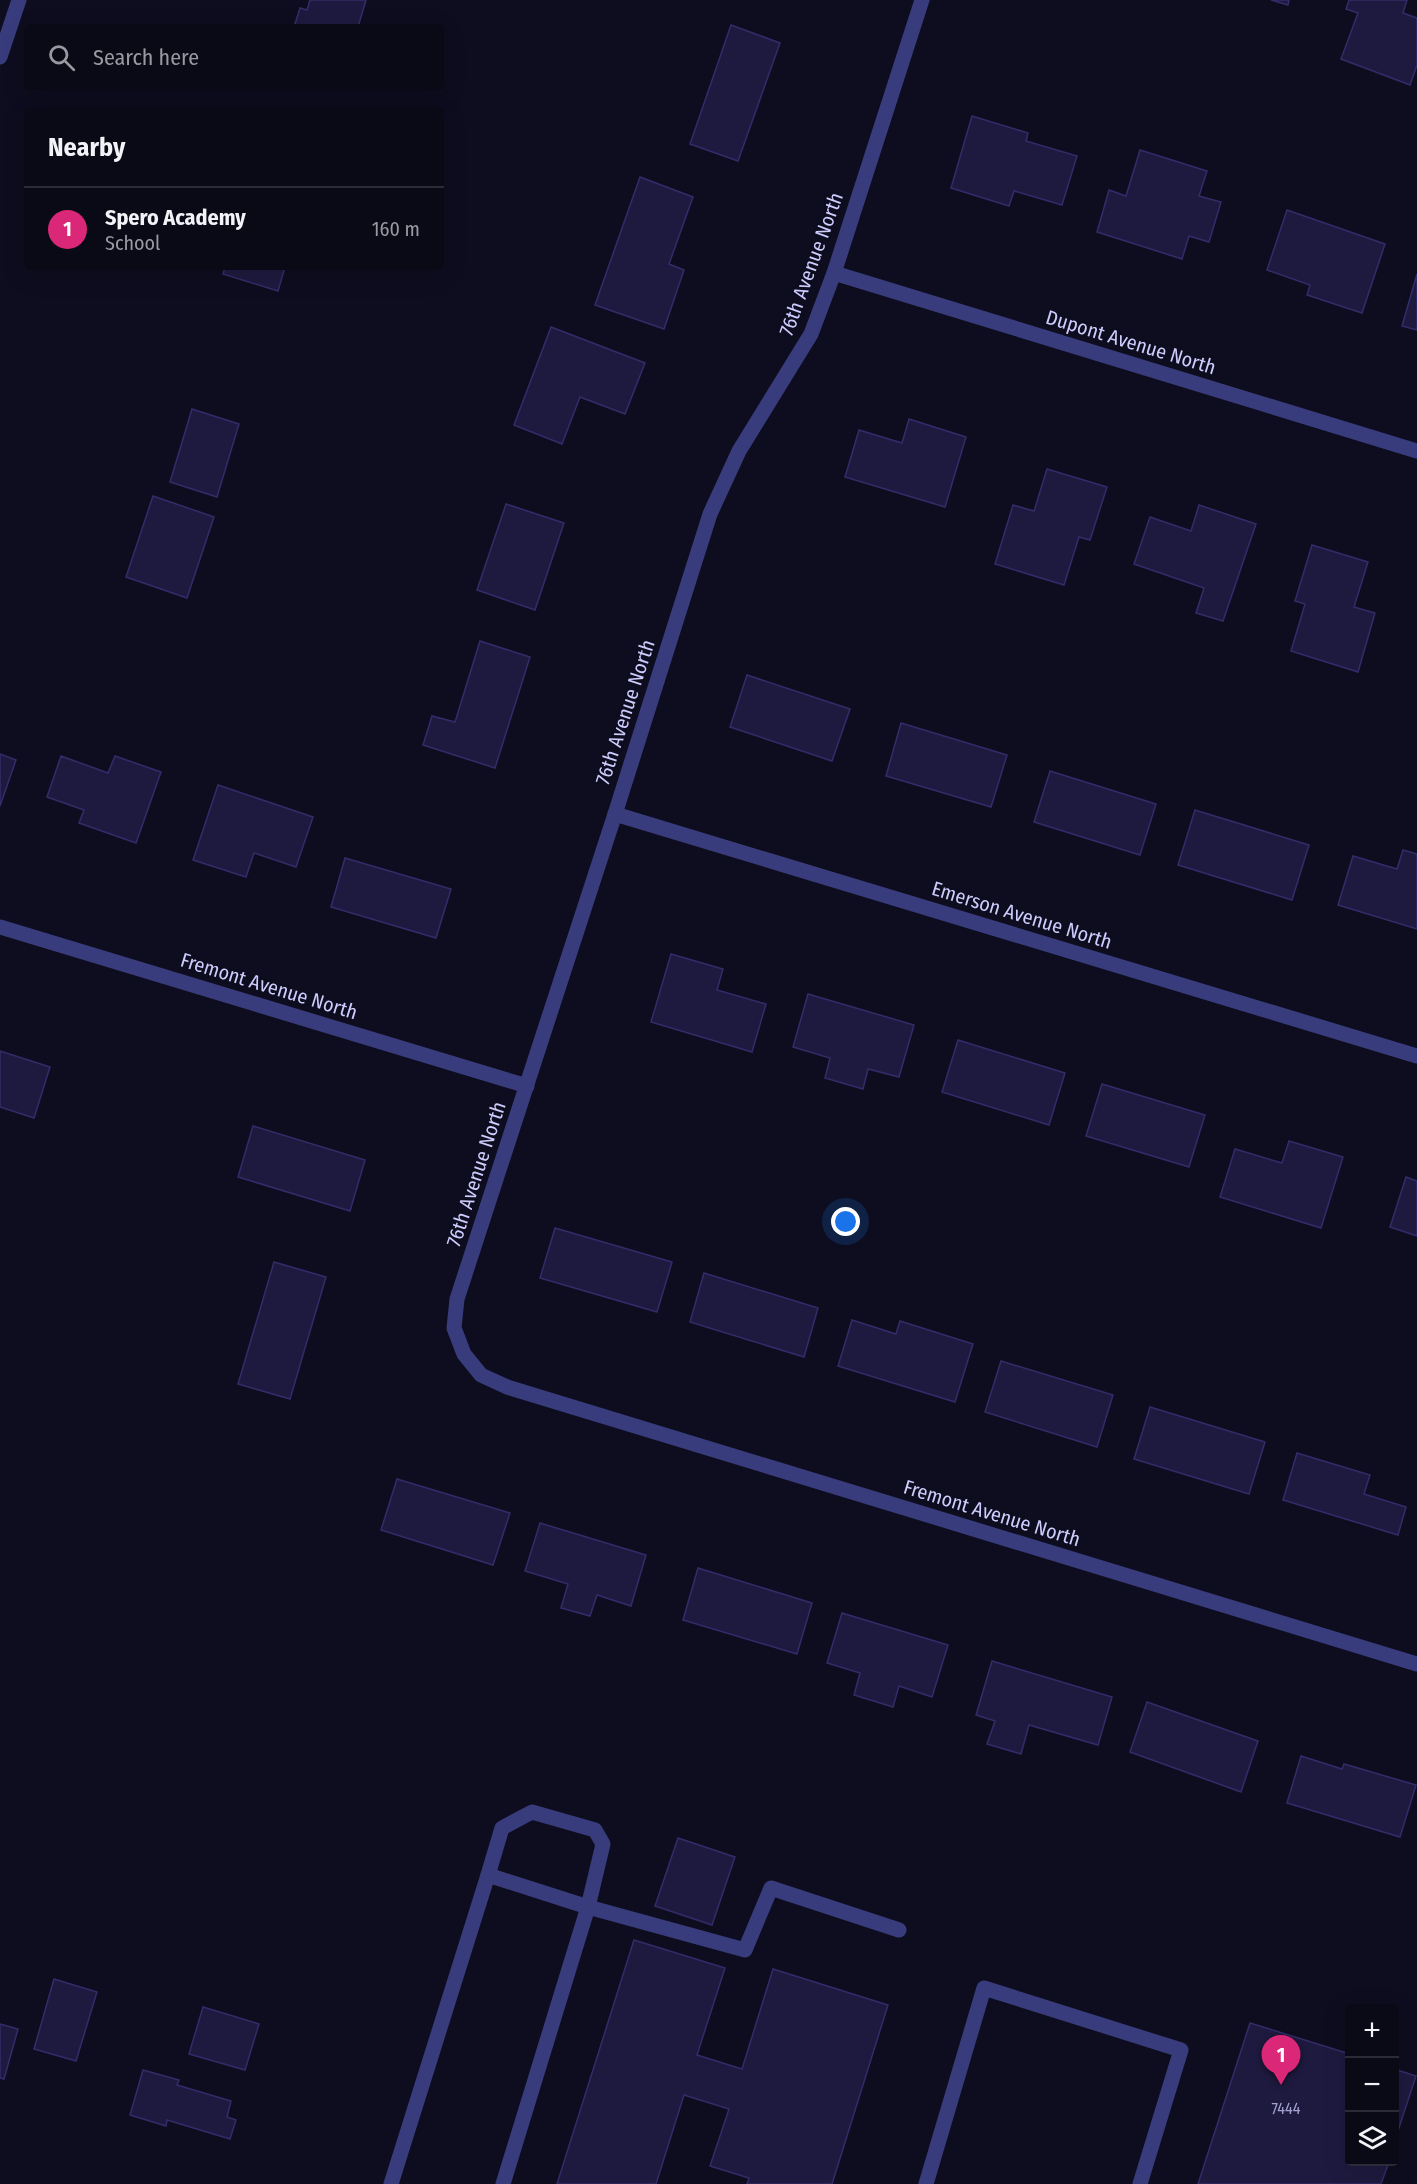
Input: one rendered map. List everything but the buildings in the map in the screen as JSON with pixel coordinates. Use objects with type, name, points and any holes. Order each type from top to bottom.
[{"type":"street","points":[[0,57],[19,0]]},
{"type":"street","name":"76th Avenue North","points":[[554,1401],[507,1387],[481,1375],[464,1354],[454,1328],[458,1299],[710,514],[739,451],[811,334],[834,273],[922,0]]},
{"type":"street","name":"Dupont Avenue North","points":[[834,273],[1417,452]]},
{"type":"street","name":"Emerson Avenue North","points":[[615,814],[1417,1056]]},
{"type":"street","name":"Fremont Avenue North","points":[[0,927],[527,1086]]},
{"type":"street","name":"Fremont Avenue North","points":[[554,1401],[1417,1664]]},
{"type":"street","points":[[391,2184],[502,1828],[532,1812],[595,1830],[603,1844],[588,1907],[502,2184]]},
{"type":"street","points":[[488,1875],[588,1907],[745,1950],[771,1888],[899,1930]]},
{"type":"street","points":[[926,2184],[984,1988],[1180,2050],[1140,2184]]},
{"type":"place","name":"Spero Academy","points":[[1281,2085]]}]
